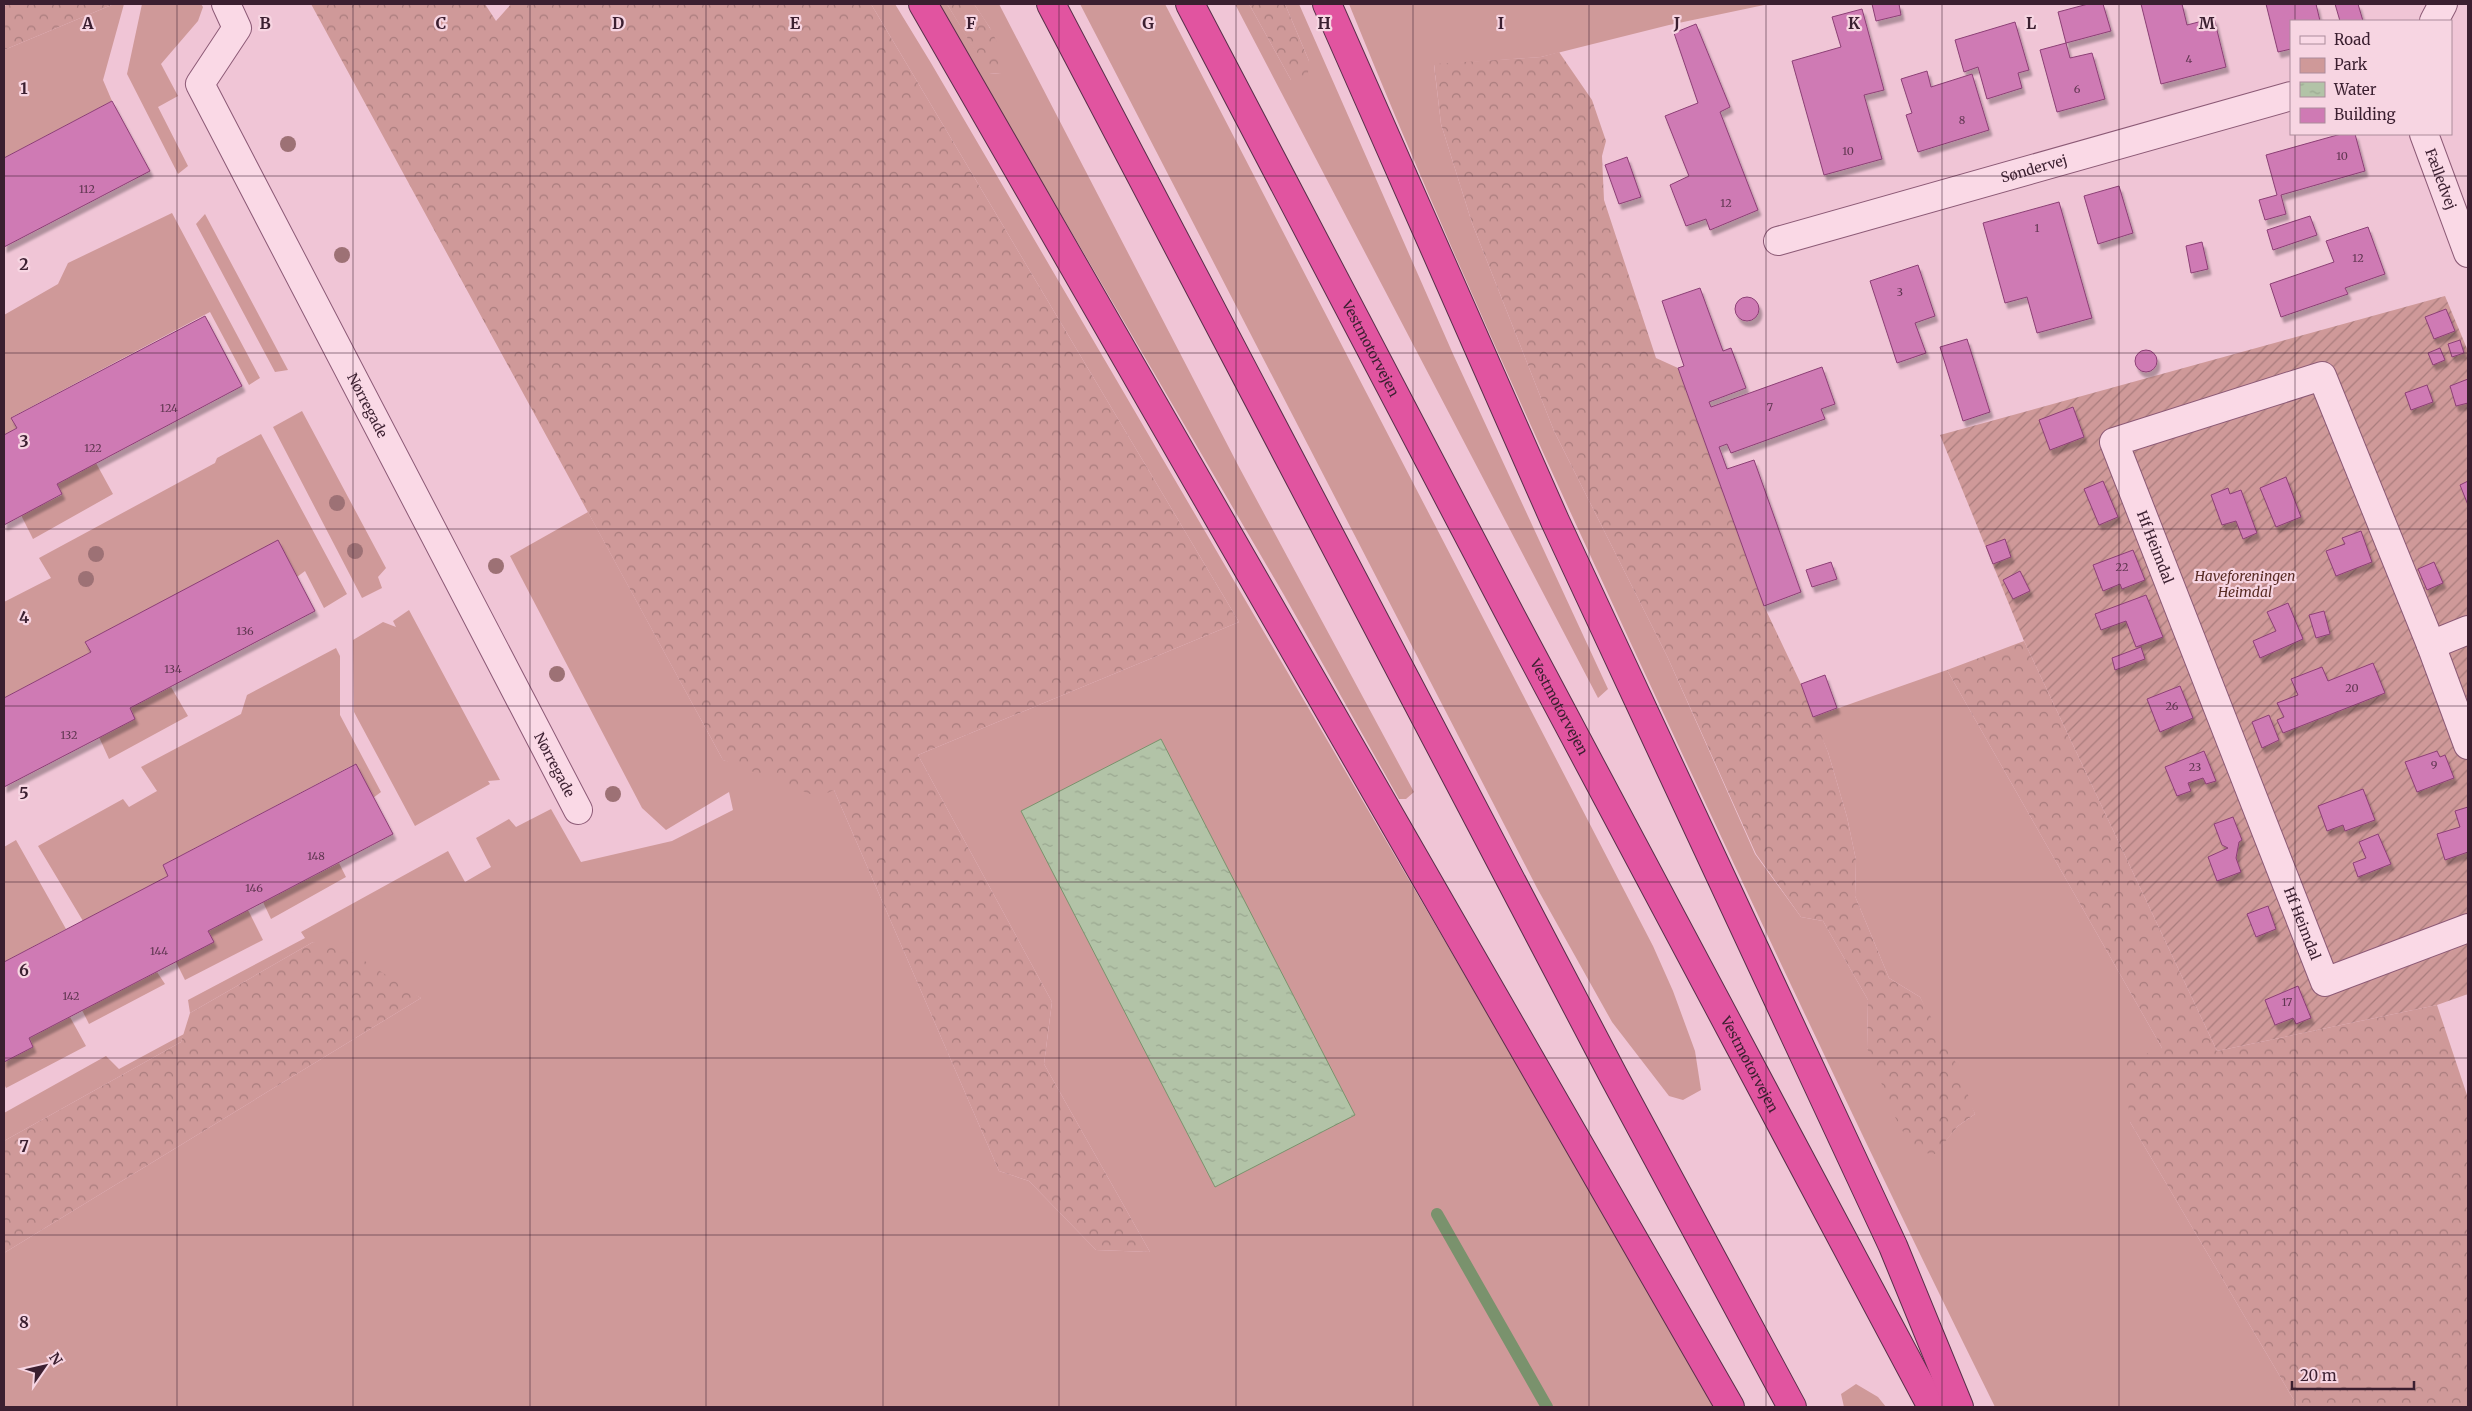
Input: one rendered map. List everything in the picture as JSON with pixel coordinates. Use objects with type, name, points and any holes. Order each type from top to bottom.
[{"type":"highway","points":[[923,4],[1730,1407]]},
{"type":"highway","points":[[1050,4],[1608,1066],[1792,1407]]},
{"type":"highway","name":"Vestmotorvejen","points":[[1190,4],[1532,655],[1932,1407]]},
{"type":"highway","points":[[1327,4],[1560,530],[1893,1246],[1959,1407]]},
{"type":"street","name":"Nørregade","points":[[226,4],[237,28],[200,84],[578,810]]},
{"type":"street","points":[[2435,20],[2443,4]]},
{"type":"street","name":"Søndervej","points":[[1778,241],[2290,96]]},
{"type":"street","name":"Fælledvej","points":[[2424,135],[2468,252]]},
{"type":"street","name":"Hf Heimdal","points":[[2468,745],[2431,645],[2322,376],[2114,442],[2324,982],[2468,928]]},
{"type":"street","points":[[2431,645],[2468,630]]},
{"type":"green space","points":[[9,4],[114,4],[4,50],[4,6]]},
{"type":"green space","points":[[114,4],[124,4],[103,80],[112,101],[4,158],[4,50]]},
{"type":"green space","points":[[142,4],[201,4],[203,7],[198,21],[161,64],[178,96],[158,107],[188,166],[178,174],[127,74]]},
{"type":"green space","points":[[311,4],[485,4],[496,21],[511,4],[871,4],[1239,622],[918,755],[1052,1002],[1044,1064],[1150,1252],[1096,1250],[1029,1181],[999,1171],[834,790],[818,797],[723,760]]},
{"type":"green space","points":[[871,4],[895,4],[931,63],[1474,991],[1714,1407],[4,1407],[4,1253],[421,998],[313,942],[190,1013],[188,1000],[305,938],[301,932],[448,851],[465,882],[491,867],[476,838],[509,819],[516,827],[551,809],[581,862],[672,841],[733,810],[729,792],[666,830],[642,808],[510,556],[588,512],[723,760],[834,790],[999,1171],[1029,1181],[1096,1250],[1150,1252],[1044,1064],[1052,1002],[918,755],[1239,622]]},
{"type":"green space","points":[[938,4],[947,4],[990,74],[1001,73],[990,28],[974,4],[999,4],[1239,467],[1414,792],[1406,799],[1399,799],[1284,595]]},
{"type":"green space","points":[[947,4],[974,4],[990,28],[998,45],[1001,73],[989,74]]},
{"type":"green space","points":[[1080,4],[1165,4],[1653,946],[1673,991],[1695,1051],[1701,1090],[1683,1100],[1669,1096],[1612,1022],[1537,888]]},
{"type":"green space","points":[[1235,4],[1249,4],[1291,80],[1309,61],[1285,4],[1299,4],[1453,354],[1608,689],[1598,698]]},
{"type":"green space","points":[[1249,4],[1285,4],[1309,61],[1307,85],[1291,80]]},
{"type":"green space","points":[[1349,4],[1769,4],[1669,25],[1541,57],[1434,65],[1441,124],[1472,223],[1554,431],[1667,656],[1755,854],[1801,917],[1823,921],[1868,1000],[1867,1048],[1935,1153],[1958,1126],[1975,1114],[1920,997],[1889,978],[1855,896],[1856,860],[1847,817],[1828,752],[1813,717],[1947,670],[2162,1048],[2130,1122],[2298,1407],[1995,1407],[1796,996],[1594,564],[1468,285]]},
{"type":"green space","points":[[1559,52],[1592,100],[1606,141],[1602,156],[1604,200],[1656,358],[1678,368],[1764,606],[1801,684],[1828,752],[1847,817],[1856,860],[1855,896],[1889,978],[1920,997],[1957,1065],[1975,1114],[1958,1126],[1935,1154],[1914,1152],[1896,1119],[1867,1048],[1868,1000],[1823,921],[1801,917],[1756,854],[1667,656],[1554,431],[1472,223],[1441,124],[1434,64],[1541,57]]},
{"type":"green space","points":[[172,213],[260,378],[249,385],[210,312],[12,417],[17,428],[4,435],[4,315],[58,284],[68,263]]},
{"type":"green space","points":[[205,214],[288,370],[275,372],[196,224]]},
{"type":"green space","name":"Haveforeningen Heimdal","points":[[2445,296],[2468,351],[2468,994],[2437,1005],[2217,1051],[2024,641],[1940,435]]},
{"type":"green space","points":[[302,411],[386,568],[378,577],[382,588],[362,598],[273,427]]},
{"type":"green space","points":[[261,434],[347,594],[324,608],[305,571],[297,577],[278,541],[85,642],[91,652],[4,698],[4,602],[51,578],[39,558],[215,463],[217,458]]},
{"type":"green space","points":[[96,463],[113,494],[33,539],[21,515],[62,495],[57,484]]},
{"type":"green space","points":[[409,610],[500,780],[488,781],[490,784],[415,826],[354,712],[353,640],[383,622],[396,627],[393,621]]},
{"type":"green space","points":[[2024,641],[2217,1051],[2437,1005],[2468,1098],[2468,1407],[2298,1407],[2130,1122],[2124,1062],[2162,1048],[1947,670]]},
{"type":"green space","points":[[336,648],[340,656],[340,715],[381,792],[373,798],[355,764],[163,865],[168,876],[83,921],[38,846],[123,799],[129,807],[157,791],[141,767],[241,714],[247,695]]},
{"type":"green space","points":[[171,687],[188,716],[109,759],[99,737],[135,719],[130,708]]},
{"type":"green space","points":[[16,840],[66,929],[4,962],[4,847]]},
{"type":"green space","points":[[339,863],[346,877],[271,919],[263,902]]},
{"type":"green space","points":[[248,910],[263,940],[185,980],[176,962],[213,942],[208,931]]},
{"type":"green space","points":[[313,942],[345,948],[421,998],[4,1253],[4,1141],[181,1042],[190,1013]]},
{"type":"green space","points":[[157,972],[165,984],[89,1024],[82,1010]]},
{"type":"green space","points":[[70,1017],[86,1046],[6,1088],[4,1084],[4,1062],[33,1047],[29,1038]]},
{"type":"green space","points":[[184,1034],[181,1042],[4,1141],[4,1113],[106,1056],[119,1069]]},
{"type":"green space","points":[[1856,1384],[1878,1397],[1886,1407],[1844,1407],[1841,1394]]},
{"type":"water","points":[[1161,739],[1355,1115],[1215,1187],[1021,811]]},
{"type":"building","points":[[1872,4],[1899,4],[1901,15],[1876,21]]},
{"type":"building","points":[[2088,4],[2103,4],[2111,31],[2066,43],[2058,12]]},
{"type":"building","points":[[2141,4],[2182,4],[2187,25],[2214,18],[2226,67],[2161,84]]},
{"type":"building","points":[[2266,4],[2316,4],[2320,20],[2290,20],[2290,49],[2278,52]]},
{"type":"building","points":[[2335,4],[2358,4],[2363,20],[2340,20]]},
{"type":"building","points":[[1862,9],[1884,90],[1864,95],[1882,159],[1824,175],[1792,61],[1841,47],[1832,17]]},
{"type":"building","points":[[2015,22],[2029,70],[2018,73],[2022,88],[1987,99],[1978,67],[1964,72],[1955,40]]},
{"type":"building","points":[[1696,24],[1730,107],[1720,112],[1758,210],[1710,230],[1706,219],[1686,226],[1670,185],[1689,176],[1665,116],[1698,103],[1674,33]]},
{"type":"building","points":[[2066,43],[2070,58],[2092,53],[2105,99],[2057,112],[2040,50]]},
{"type":"building","points":[[1927,71],[1931,87],[1972,74],[1989,130],[1918,152],[1906,115],[1912,113],[1901,79]]},
{"type":"building","points":[[112,101],[150,171],[4,247],[4,158]]},
{"type":"building","points":[[2337,135],[2355,135],[2365,171],[2281,195],[2286,214],[2265,220],[2259,200],[2277,195],[2266,155]]},
{"type":"building","points":[[1627,157],[1641,197],[1619,204],[1605,165]]},
{"type":"building","points":[[2119,186],[2133,233],[2098,244],[2084,196]]},
{"type":"building","points":[[2059,202],[2092,318],[2037,333],[2027,297],[2005,303],[1983,223]]},
{"type":"building","points":[[2310,216],[2317,235],[2273,250],[2267,230]]},
{"type":"building","points":[[2368,227],[2385,274],[2345,288],[2348,294],[2281,317],[2270,284],[2334,262],[2326,241]]},
{"type":"building","points":[[2202,242],[2208,269],[2191,273],[2186,246]]},
{"type":"building","points":[[1918,265],[1935,316],[1915,323],[1926,353],[1897,363],[1870,281]]},
{"type":"building","points":[[1700,288],[1723,351],[1731,348],[1746,388],[1709,402],[1711,407],[1822,367],[1835,404],[1821,409],[1825,419],[1731,453],[1727,444],[1719,447],[1727,469],[1754,460],[1801,592],[1764,606],[1678,368],[1684,366],[1662,301]]},
{"type":"building","points":[[1747,297],[1756,300],[1759,309],[1756,318],[1747,321],[1738,318],[1735,309],[1738,300]]},
{"type":"building","points":[[2446,309],[2455,331],[2434,339],[2425,317]]},
{"type":"building","points":[[205,316],[242,386],[57,484],[62,494],[4,525],[4,435],[17,428],[11,418]]},
{"type":"building","points":[[1967,339],[1990,412],[1963,421],[1940,347]]},
{"type":"building","points":[[2460,340],[2464,353],[2452,357],[2448,344]]},
{"type":"building","points":[[2440,348],[2445,360],[2433,365],[2428,353]]},
{"type":"building","points":[[2146,350],[2154,353],[2157,361],[2154,369],[2146,372],[2138,369],[2135,361],[2138,353]]},
{"type":"building","points":[[2468,379],[2468,403],[2456,406],[2450,386]]},
{"type":"building","points":[[2427,385],[2433,402],[2411,410],[2405,393]]},
{"type":"building","points":[[2073,407],[2084,437],[2050,450],[2039,420]]},
{"type":"building","points":[[2286,477],[2301,517],[2276,527],[2260,488]]},
{"type":"building","points":[[2103,481],[2118,517],[2099,525],[2084,489]]},
{"type":"building","points":[[2468,481],[2468,505],[2460,485]]},
{"type":"building","points":[[2228,488],[2230,494],[2241,490],[2257,533],[2243,539],[2236,521],[2222,525],[2211,495]]},
{"type":"building","points":[[2361,531],[2372,562],[2336,576],[2326,551],[2345,544],[2342,538]]},
{"type":"building","points":[[2005,539],[2011,557],[1993,564],[1986,546]]},
{"type":"building","points":[[278,540],[315,611],[130,708],[135,719],[4,787],[4,698],[91,652],[85,642]]},
{"type":"building","points":[[2133,550],[2145,580],[2122,589],[2120,584],[2103,591],[2093,565]]},
{"type":"building","points":[[1831,562],[1837,579],[1812,587],[1806,570]]},
{"type":"building","points":[[2434,562],[2443,583],[2427,590],[2418,569]]},
{"type":"building","points":[[2020,571],[2030,591],[2013,599],[2003,580]]},
{"type":"building","points":[[2146,595],[2163,637],[2136,647],[2126,621],[2101,630],[2095,614]]},
{"type":"building","points":[[2288,603],[2303,639],[2260,658],[2253,641],[2276,631],[2267,612]]},
{"type":"building","points":[[2324,611],[2330,634],[2316,638],[2309,615]]},
{"type":"building","points":[[2141,647],[2145,659],[2115,670],[2112,658]]},
{"type":"building","points":[[2373,663],[2385,693],[2283,733],[2277,720],[2284,717],[2277,703],[2298,695],[2291,679],[2322,667],[2328,681]]},
{"type":"building","points":[[1825,675],[1837,708],[1813,717],[1801,684]]},
{"type":"building","points":[[2180,686],[2193,718],[2160,732],[2147,699]]},
{"type":"building","points":[[2269,715],[2279,740],[2262,748],[2252,722]]},
{"type":"building","points":[[2204,751],[2216,781],[2206,784],[2203,778],[2188,783],[2191,791],[2177,796],[2165,767]]},
{"type":"building","points":[[2437,751],[2440,757],[2445,755],[2454,778],[2417,792],[2405,762]]},
{"type":"building","points":[[356,764],[393,834],[208,931],[214,942],[29,1038],[33,1047],[4,1062],[4,962],[168,876],[163,865]]},
{"type":"building","points":[[2363,789],[2375,820],[2345,831],[2343,825],[2327,831],[2318,806]]},
{"type":"building","points":[[2468,807],[2468,852],[2445,860],[2437,834],[2460,827],[2455,811]]},
{"type":"building","points":[[2233,817],[2242,840],[2239,842],[2236,858],[2241,872],[2217,881],[2208,857],[2228,848],[2222,845],[2214,824]]},
{"type":"building","points":[[2378,834],[2391,864],[2358,877],[2353,863],[2366,858],[2359,842]]},
{"type":"building","points":[[2268,906],[2276,929],[2256,937],[2247,914]]},
{"type":"building","points":[[2298,986],[2311,1018],[2296,1024],[2293,1018],[2275,1025],[2265,1000]]},
{"type":"waterway","points":[[1437,1214],[1547,1407]]}]
